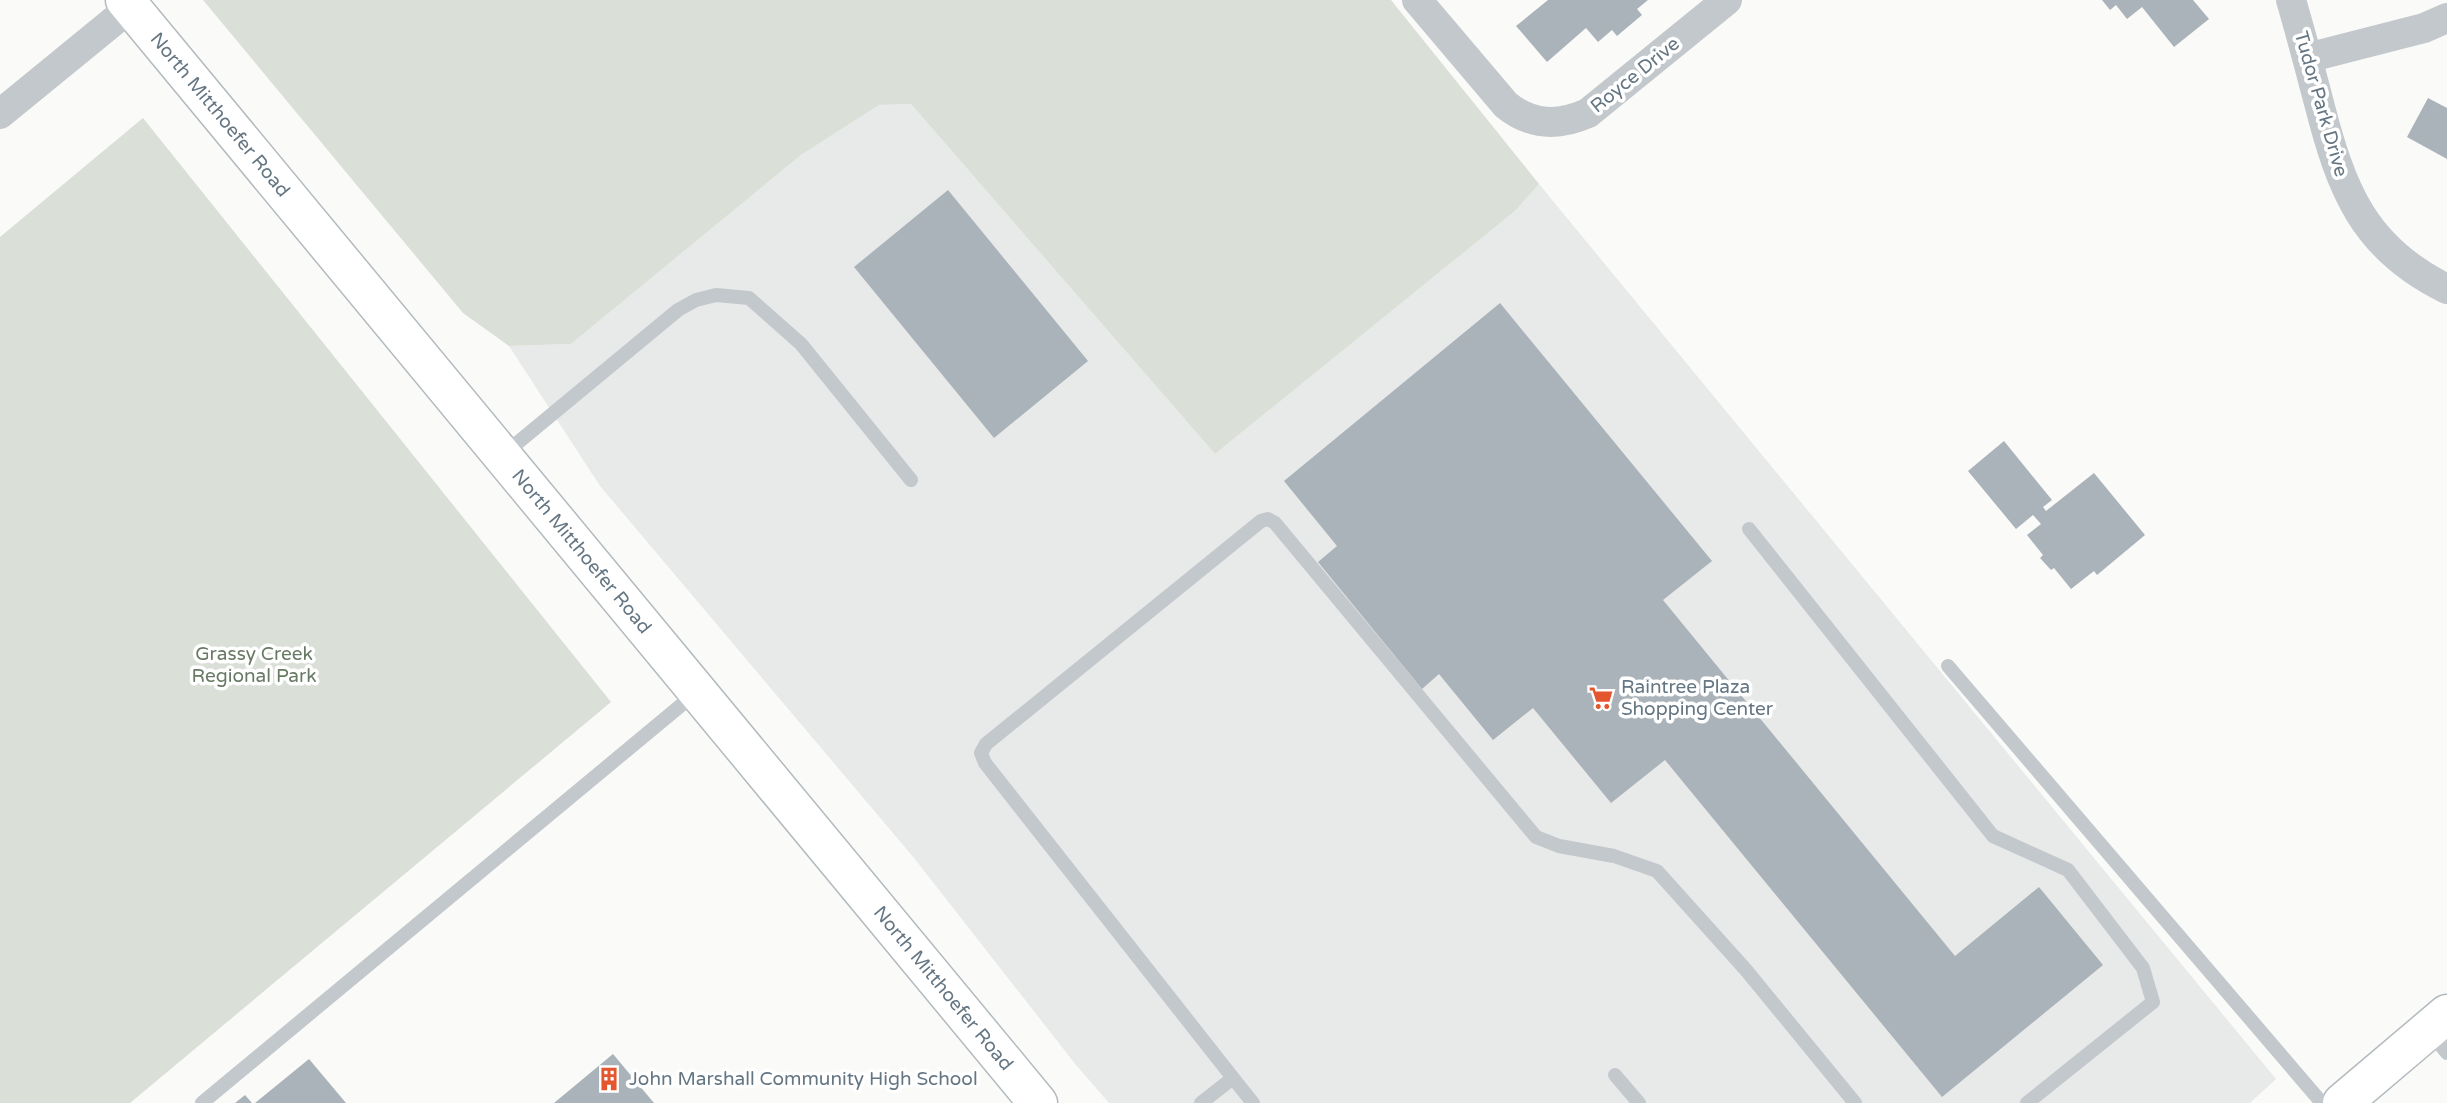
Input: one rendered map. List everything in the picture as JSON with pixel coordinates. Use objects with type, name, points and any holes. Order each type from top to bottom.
[{"type":"main road","name":"North Mitthoefer Road","points":[[128,4],[1038,1103]]},
{"type":"main road","points":[[2342,1103],[2441,1032]]},
{"type":"street","name":"Royce Drive","points":[[1417,0],[1506,105],[1514,112],[1546,123],[1568,122],[1588,113],[1727,0]]},
{"type":"street","name":"Tudor Park Drive","points":[[2291,0],[2332,154],[2344,186],[2372,230],[2396,257],[2447,289]]},
{"type":"street","points":[[0,114],[128,4]]},
{"type":"street","points":[[2307,58],[2424,28],[2447,18]]},
{"type":"lane","points":[[502,455],[678,310],[696,300],[716,295],[750,298],[802,344],[911,480]]},
{"type":"lane","points":[[1254,1103],[985,763],[981,753],[996,735],[1261,521],[1268,519],[1275,523],[1536,837],[1559,846],[1614,856],[1657,871],[1746,970],[1854,1103]]},
{"type":"lane","points":[[1749,529],[1993,836],[2068,870],[2143,968],[2153,1002],[2027,1103]]},
{"type":"lane","points":[[1948,666],[2322,1103]]},
{"type":"lane","points":[[202,1103],[698,691]]},
{"type":"lane","points":[[1615,1075],[1639,1103]]},
{"type":"lane","points":[[1201,1103],[1233,1078]]},
{"type":"shaded area","points":[[911,104],[1215,454],[1515,211],[1539,184],[2276,1079],[2250,1103],[1109,1103],[1076,1065],[914,858],[600,486],[509,346],[571,344],[801,155],[879,105]]},
{"type":"green space","points":[[203,0],[1391,0],[1539,184],[1515,211],[1215,454],[911,104],[879,105],[801,155],[571,344],[509,346],[463,313]]},
{"type":"green space","name":"Grassy Creek Regional Park","points":[[143,118],[611,702],[130,1103],[0,1103],[0,237]]},
{"type":"building","points":[[1548,0],[1648,0],[1637,9],[1642,15],[1617,36],[1612,30],[1598,42],[1586,28],[1547,62],[1516,26]]},
{"type":"building","points":[[2102,0],[2193,0],[2209,19],[2174,47],[2142,7],[2127,19],[2116,5],[2110,10]]},
{"type":"building","points":[[2428,98],[2447,108],[2447,159],[2407,137]]},
{"type":"building","points":[[948,190],[1088,361],[994,438],[854,267]]},
{"type":"building","name":"Raintree Plaza Shopping Center","points":[[1500,303],[1712,561],[1663,600],[1955,956],[2039,887],[2103,965],[1942,1097],[1665,760],[1611,803],[1533,708],[1493,740],[1439,674],[1422,689],[1318,562],[1337,546],[1284,481]]},
{"type":"building","points":[[2004,441],[2052,500],[2043,507],[2046,511],[2094,473],[2145,535],[2097,575],[2094,571],[2071,589],[2054,568],[2051,570],[2040,558],[2043,555],[2027,535],[2041,524],[2033,515],[2016,529],[1968,471]]},
{"type":"building","name":"John Marshall Community High School","points":[[613,1054],[654,1103],[554,1103]]},
{"type":"building","points":[[309,1059],[346,1103],[255,1103]]},
{"type":"building","points":[[245,1095],[252,1103],[235,1103]]},
{"type":"place","name":"Raintree Plaza Shopping Center","points":[[1601,698]]},
{"type":"place","name":"John Marshall Community High School","points":[[609,1079]]}]
